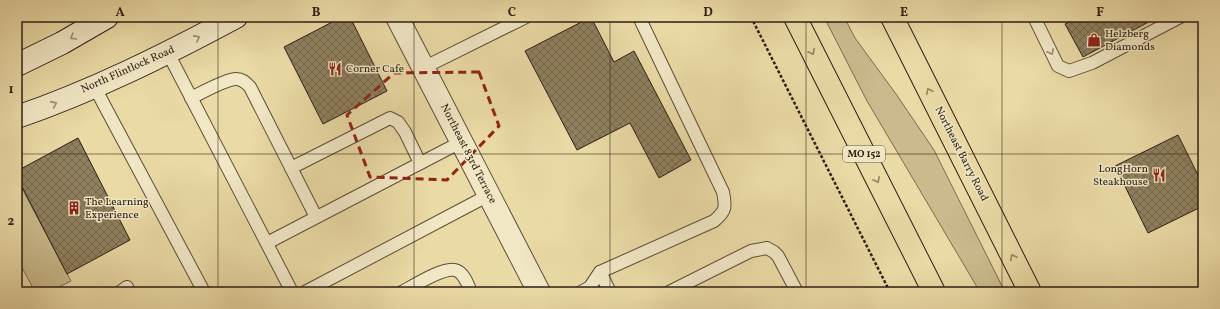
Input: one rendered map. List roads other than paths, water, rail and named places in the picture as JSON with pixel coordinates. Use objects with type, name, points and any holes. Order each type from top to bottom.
[{"type":"highway","name":"MO 152","points":[[795,17],[934,292]]},
{"type":"highway","name":"Northeast Barry Road","points":[[892,17],[1030,292]]},
{"type":"main road","points":[[17,65],[62,43],[107,17]]},
{"type":"main road","name":"North Flintlock Road","points":[[17,117],[47,106],[168,53],[236,17]]},
{"type":"main road","name":"Northeast 83rd Terrace","points":[[397,17],[539,292]]},
{"type":"lane","points":[[423,68],[526,17]]},
{"type":"lane","points":[[581,292],[590,287],[600,272],[714,221],[723,214],[726,203],[723,192],[639,17]]},
{"type":"lane","points":[[1034,17],[1058,66],[1069,71],[1092,63],[1180,17]]},
{"type":"lane","points":[[168,53],[292,292]]},
{"type":"lane","points":[[191,98],[230,80],[237,79],[245,82],[250,87],[316,217]]},
{"type":"lane","points":[[94,86],[204,292]]},
{"type":"lane","points":[[291,168],[390,118],[398,122],[405,132],[420,163]]},
{"type":"lane","points":[[267,243],[461,142]]},
{"type":"lane","points":[[305,292],[489,195]]},
{"type":"lane","points":[[669,292],[752,251],[767,248],[778,256],[797,292]]},
{"type":"lane","points":[[402,292],[445,270],[455,270],[463,276],[472,292]]},
{"type":"lane","points":[[600,272],[610,292]]},
{"type":"lane","points":[[120,292],[127,287],[129,292]]},
{"type":"place","name":"Helzberg Diamonds","points":[[1094,40]]},
{"type":"place","name":"Corner Cafe","points":[[335,69]]},
{"type":"place","name":"LongHorn Steakhouse","points":[[1159,175]]},
{"type":"place","name":"The Learning Experience","points":[[74,208]]}]
